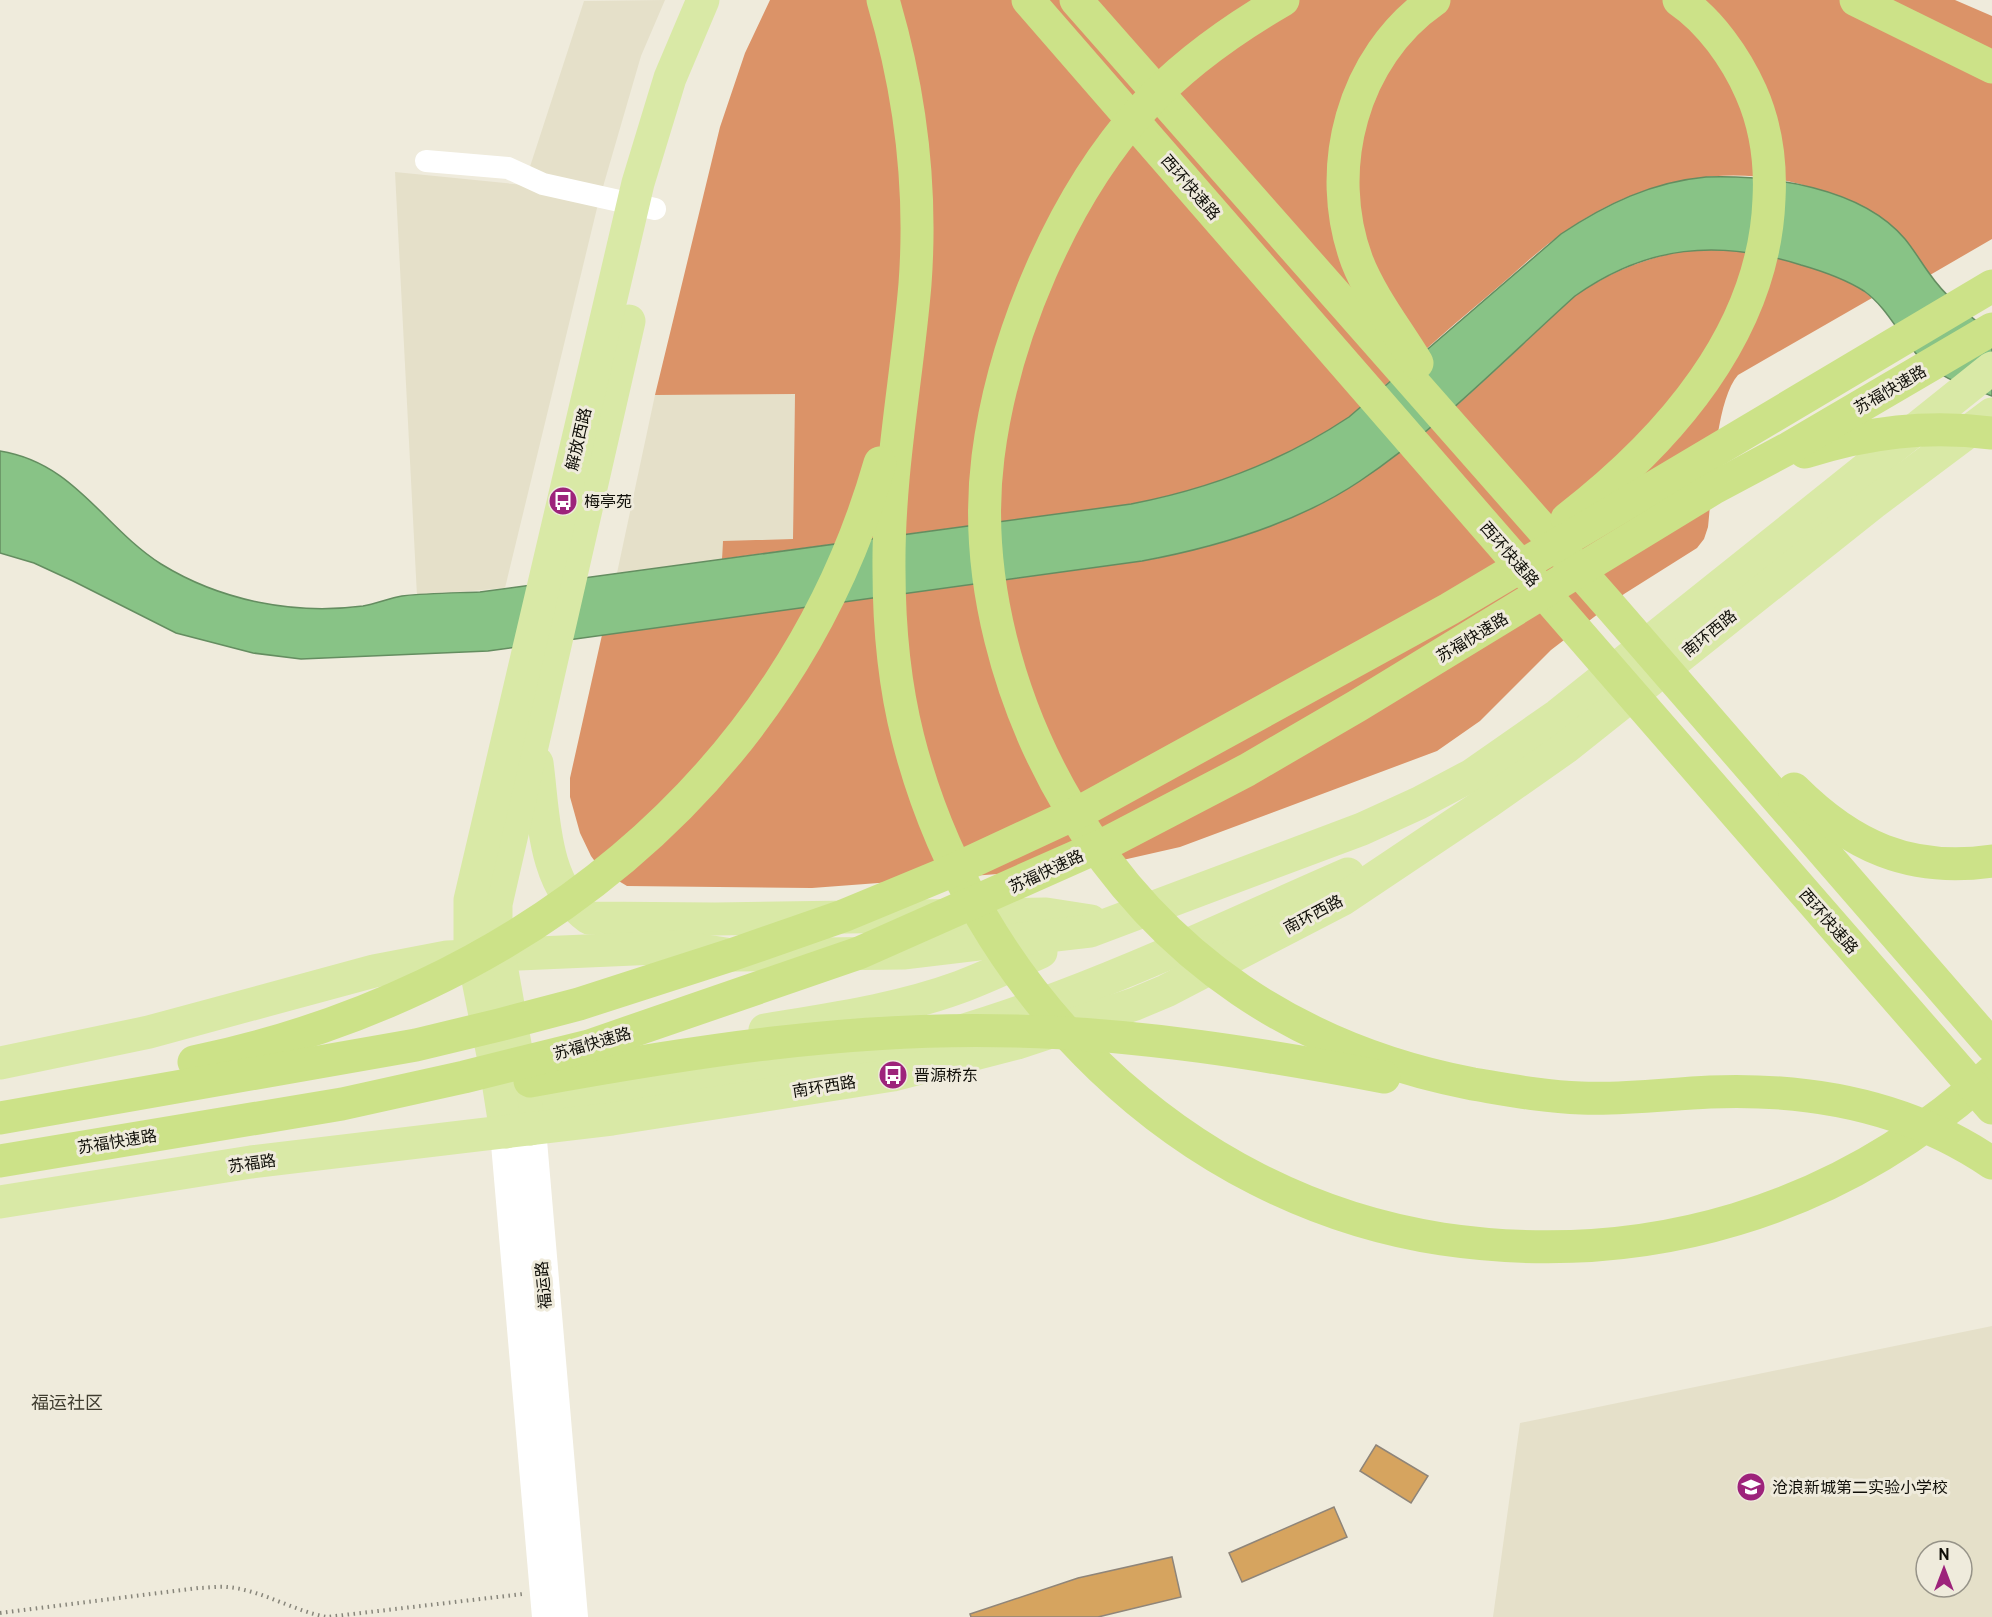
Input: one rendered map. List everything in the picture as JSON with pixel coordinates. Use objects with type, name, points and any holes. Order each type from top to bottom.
[{"type":"highway","points":[[883,0],[904,88],[915,183],[915,278],[895,459],[889,570],[895,669],[907,735],[936,825],[965,887],[1002,952],[1046,1011],[1115,1082],[1179,1133],[1255,1178],[1296,1197],[1377,1224],[1427,1236],[1536,1249],[1590,1247],[1689,1233],[1740,1219],[1786,1202],[1839,1178],[1894,1146],[1992,1072]]},
{"type":"highway","name":"西环快速路","points":[[1028,0],[1992,1108]]},
{"type":"highway","points":[[1076,0],[1611,607],[1992,1046]]},
{"type":"highway","points":[[1283,0],[1241,25],[1180,73],[1143,107],[1092,177],[1042,272],[1020,321],[993,418],[987,469],[988,555],[1002,639],[1018,696],[1033,736],[1054,779],[1097,852],[1161,925],[1198,959],[1266,1008],[1308,1031],[1353,1050],[1452,1080],[1577,1098]]},
{"type":"highway","points":[[1434,0],[1398,33],[1364,84],[1349,123],[1346,142],[1343,170],[1344,214],[1358,263],[1372,290],[1473,451]]},
{"type":"highway","points":[[1449,609],[1594,498],[1635,462],[1678,415],[1701,384],[1741,316],[1754,284],[1765,242],[1768,216],[1770,171],[1764,130],[1746,81],[1733,60],[1702,20],[1679,0]]},
{"type":"highway","points":[[1856,0],[1992,67]]},
{"type":"highway","points":[[0,1118],[416,1045],[579,1004],[843,916],[947,873],[1087,808],[1449,609],[1992,286]]},
{"type":"highway","name":"苏福快速路","points":[[0,1161],[342,1104],[589,1046],[859,953],[1107,843],[1247,770],[1358,706],[1714,488],[1789,448],[1992,329]]},
{"type":"highway","points":[[0,1096],[236,1053],[357,1013],[460,967],[509,940],[552,914],[630,855],[697,790],[727,754],[759,712],[818,617],[852,547],[867,508],[907,358]]},
{"type":"highway","points":[[1714,488],[1792,456],[1865,435],[1918,429],[1992,434]]},
{"type":"highway","points":[[1611,607],[1834,826],[1867,844],[1907,858],[1955,864],[1992,861]]},
{"type":"highway","points":[[154,1135],[335,1117],[738,1047],[840,1036],[954,1031],[1048,1032],[1138,1038],[1295,1060],[1430,1085],[1577,1098],[1745,1091],[1810,1094],[1879,1110],[1918,1122],[1951,1138],[1992,1163]]},
{"type":"main road","name":"解放西路","points":[[486,954],[469,920],[470,900],[539,657],[644,207],[652,132],[669,78],[703,0]]},
{"type":"main road","name":"解放西路","points":[[644,207],[690,86],[727,0]]},
{"type":"main road","name":"南环西路","points":[[486,954],[680,947],[732,955],[903,953],[1099,927],[1362,829],[1472,775],[1558,715],[1992,368]]},
{"type":"main road","name":"南环西路","points":[[513,1101],[893,1076],[1058,1030],[1166,991],[1343,898],[1565,748],[1873,503],[1992,414]]},
{"type":"main road","name":"解放西路","points":[[486,954],[495,923],[496,904],[534,738],[539,657]]},
{"type":"main road","points":[[534,738],[542,812],[554,866],[565,891],[577,910],[589,918],[715,919],[1046,914],[1099,927]]},
{"type":"main road","points":[[513,1101],[866,1013],[960,987],[1099,927]]},
{"type":"main road","points":[[0,1063],[149,1032],[374,971],[421,961],[486,954]]},
{"type":"main road","name":"福运路","points":[[486,954],[513,1101],[556,1580],[548,1617]]},
{"type":"main road","name":"苏福路","points":[[0,1202],[251,1162],[513,1101]]},
{"type":"main road","name":"福运路","points":[[556,1580],[572,1617]]},
{"type":"street","points":[[426,161],[508,168],[543,184],[644,207]]},
{"type":"path","points":[[0,1613],[198,1588],[227,1587],[257,1594],[310,1614],[327,1617],[494,1597]]},
{"type":"shaded area","points":[[665,0],[641,56],[598,204],[505,588],[417,596],[395,172],[524,185],[584,1]]},
{"type":"shaded area","points":[[770,0],[1955,0],[1992,16],[1992,239],[1930,275],[1905,241],[1879,218],[1830,194],[1777,179],[1745,176],[1713,176],[1681,181],[1650,189],[1619,201],[1590,215],[1563,233],[1349,417],[1272,460],[1189,490],[1131,504],[722,559],[723,541],[793,539],[795,394],[655,395],[720,127],[745,53]]},
{"type":"shaded area","points":[[1706,177],[1758,179],[1813,188],[1840,196],[1886,221],[1905,239],[1949,297],[1992,332],[1992,396],[1953,381],[1927,365],[1880,306],[1864,291],[1849,283],[1817,270],[1770,257],[1712,250],[1684,252],[1656,257],[1629,266],[1575,296],[1417,439],[1389,461],[1335,496],[1283,522],[1255,532],[1199,549],[1142,561],[488,651],[301,659],[253,653],[176,633],[34,563],[0,553],[0,451],[26,458],[69,482],[141,549],[184,577],[233,596],[285,606],[311,608],[363,606],[412,595],[480,592],[1131,504],[1160,498],[1217,481],[1272,460],[1324,433],[1349,417],[1561,234],[1595,213],[1630,196],[1667,184]]},
{"type":"shaded area","points":[[1696,249],[1739,251],[1789,260],[1836,275],[1872,298],[1738,375],[1730,387],[1719,425],[1708,527],[1704,539],[1697,548],[1624,594],[1551,650],[1480,721],[1437,751],[1180,847],[1092,867],[812,888],[627,886],[602,871],[591,856],[580,833],[570,797],[570,778],[602,635],[1142,561],[1199,549],[1255,532],[1309,510],[1360,481],[1389,461],[1444,417],[1575,296],[1589,287],[1632,265],[1664,255]]},
{"type":"shaded area","points":[[795,394],[793,540],[723,541],[722,559],[617,573],[655,395]]},
{"type":"shaded area","name":"沧浪新城第二实验小学校","points":[[1992,1326],[1992,1617],[1493,1617],[1520,1423]]},
{"type":"building","points":[[1376,1445],[1428,1476],[1411,1503],[1360,1471]]},
{"type":"building","points":[[1334,1507],[1347,1537],[1242,1582],[1229,1553]]},
{"type":"building","points":[[1172,1557],[1181,1597],[1098,1617],[971,1617],[970,1614],[1078,1578]]},
{"type":"place","name":"梅亭苑","points":[[563,501]]},
{"type":"place","name":"晋源桥东","points":[[893,1075]]},
{"type":"place","name":"沧浪新城第二实验小学校","points":[[1751,1487]]},
{"type":"district","name":"福运社区","points":[[67,1403]]}]
